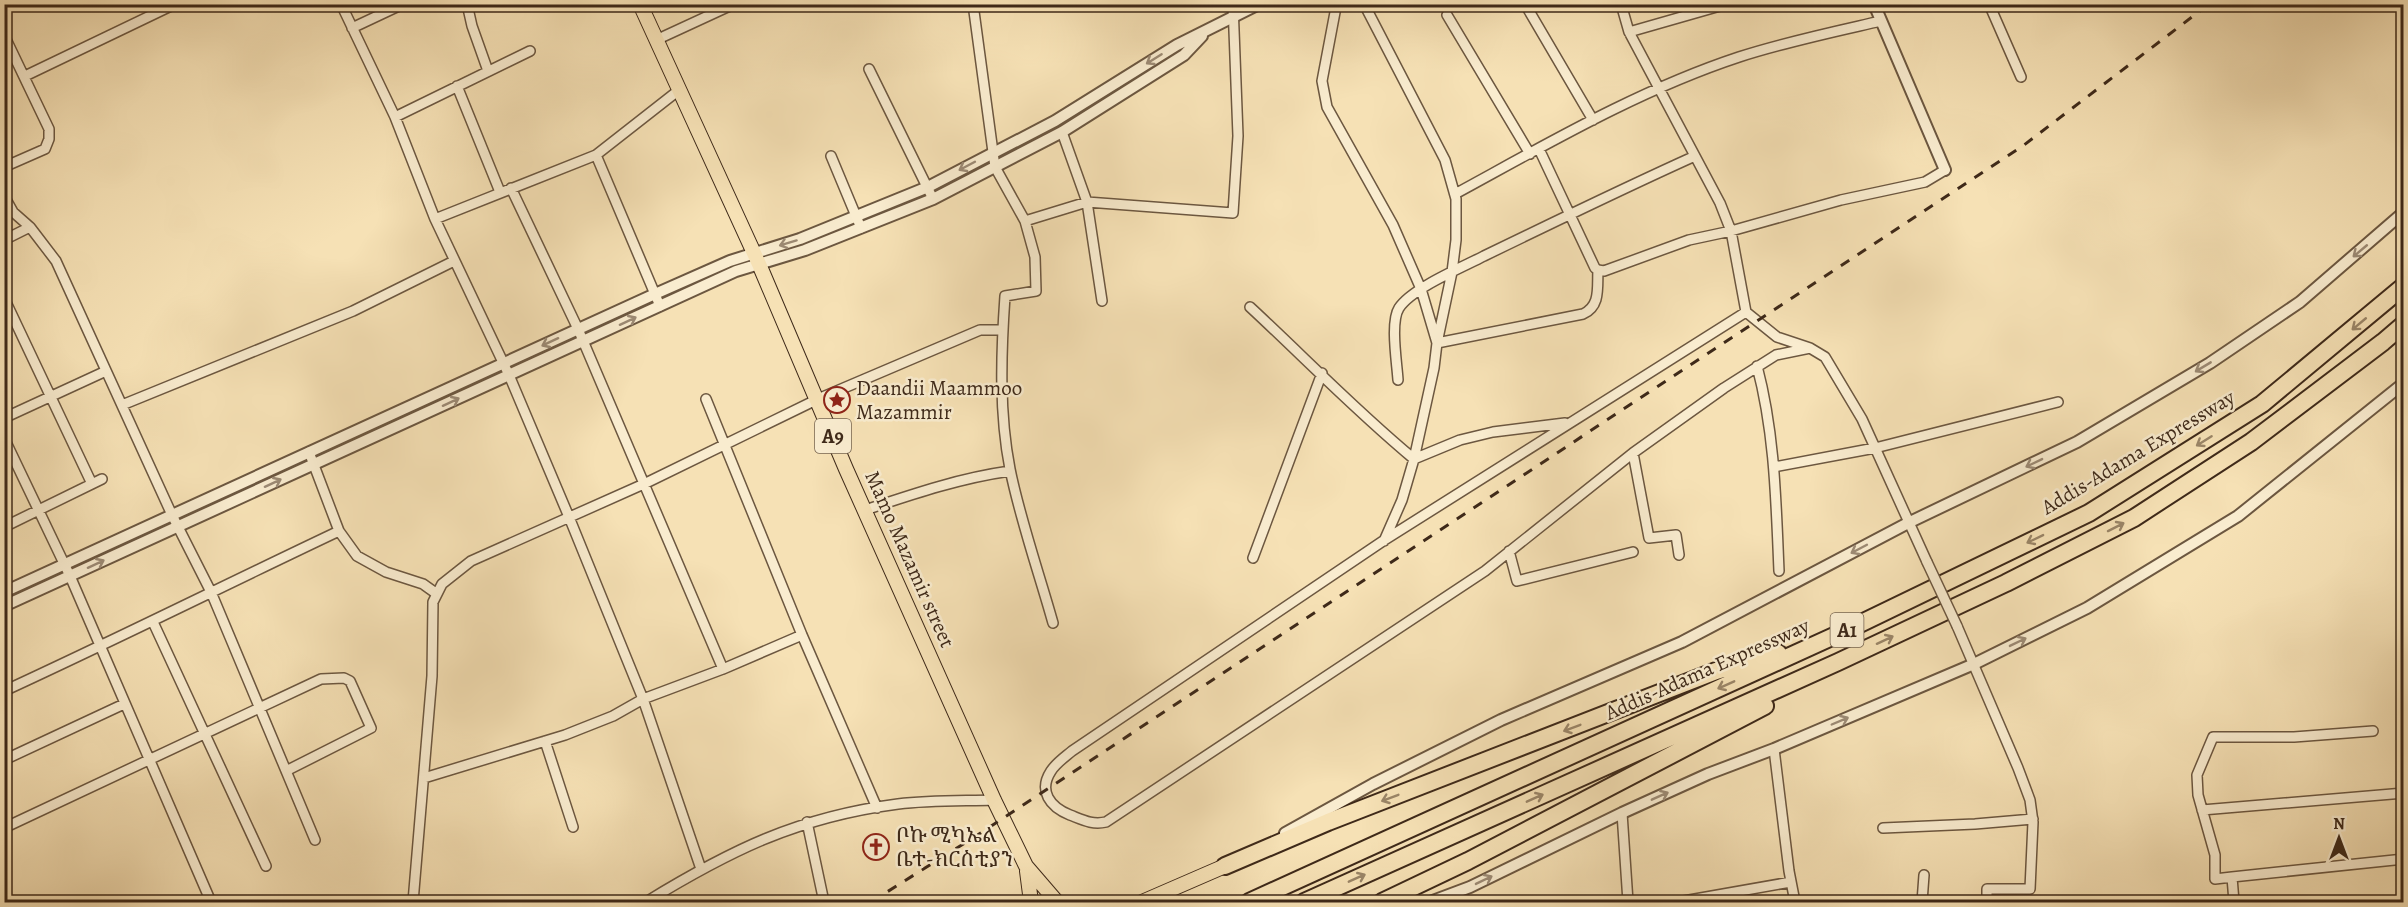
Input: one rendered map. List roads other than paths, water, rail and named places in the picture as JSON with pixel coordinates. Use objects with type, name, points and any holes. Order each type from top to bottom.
[{"type":"highway","name":"Addis-Adama Expressway","points":[[1249,903],[1825,640],[2089,513],[2262,404],[2403,286]]},
{"type":"highway","name":"A1","points":[[1304,903],[1838,662],[2006,583],[2134,518],[2251,442],[2383,342],[2403,324]]},
{"type":"highway","points":[[1225,866],[1328,822],[1716,671],[1825,640]]},
{"type":"highway","points":[[1382,903],[1758,710],[1838,662]]},
{"type":"main road","name":"Mamo Mazamir street","points":[[640,4],[757,259],[865,510],[994,800],[1026,866]]},
{"type":"main road","name":"A9","points":[[1026,866],[1031,903]]},
{"type":"main road","name":"A9","points":[[1026,866],[1057,903]]},
{"type":"main road","points":[[1142,903],[1225,866]]},
{"type":"street","points":[[341,4],[395,117],[435,219],[509,375],[569,517],[643,699],[701,868]]},
{"type":"street","points":[[352,28],[403,4]]},
{"type":"street","points":[[467,4],[472,26],[488,71]]},
{"type":"street","points":[[656,40],[734,4]]},
{"type":"street","points":[[973,4],[995,166],[1024,221],[1035,257],[1036,291],[1005,296],[1003,421],[1010,471],[1053,623]]},
{"type":"street","points":[[1024,221],[1087,202],[1233,213],[1238,136],[1233,4]]},
{"type":"street","points":[[4,606],[736,271],[800,239],[928,187],[1055,121],[1177,45],[1259,4]]},
{"type":"street","points":[[1338,4],[1322,81],[1327,108],[1393,225],[1421,289],[1437,343]]},
{"type":"street","points":[[1364,4],[1445,160],[1455,194],[1456,240],[1434,368],[1414,459],[1402,500],[1383,541]]},
{"type":"street","points":[[1525,4],[1593,120]]},
{"type":"street","points":[[1621,4],[1629,32],[1720,203],[1731,231],[1746,312],[1777,337],[1810,348],[1825,357],[1862,419],[1974,664],[2018,768],[2030,800],[2033,819],[2030,890],[1986,888],[1987,903]]},
{"type":"street","points":[[1629,32],[1727,4]]},
{"type":"street","points":[[1539,148],[1595,268],[1604,271],[1689,240],[1731,231],[1841,200],[1924,182],[1945,170],[1874,4]]},
{"type":"street","points":[[1989,4],[2021,77]]},
{"type":"street","points":[[25,76],[169,6]]},
{"type":"street","points":[[1447,15],[1530,154]]},
{"type":"street","points":[[1455,194],[1539,148],[1659,88],[1738,58],[1787,43],[1881,21]]},
{"type":"street","points":[[4,592],[730,261],[757,259],[805,250],[933,199],[1062,132],[1184,55],[1206,32]]},
{"type":"street","points":[[4,35],[49,129],[50,140],[45,149],[4,167]]},
{"type":"street","points":[[395,117],[530,51]]},
{"type":"street","points":[[869,69],[933,199]]},
{"type":"street","points":[[457,86],[500,192]]},
{"type":"street","points":[[435,219],[596,155],[679,90]]},
{"type":"street","points":[[1062,132],[1087,202],[1102,301]]},
{"type":"street","points":[[596,155],[660,306]]},
{"type":"street","points":[[831,156],[861,228]]},
{"type":"street","points":[[1398,380],[1395,327],[1398,309],[1421,289],[1569,214],[1695,156]]},
{"type":"street","points":[[511,188],[578,329],[646,483],[723,669]]},
{"type":"street","points":[[4,196],[14,212],[30,227],[56,261],[172,515],[211,592],[315,840]]},
{"type":"street","points":[[1225,866],[1405,768],[1501,720],[1682,642],[1910,522],[2077,442],[2210,363],[2300,302],[2403,212]]},
{"type":"street","points":[[4,240],[30,227]]},
{"type":"street","points":[[122,405],[353,311],[454,261]]},
{"type":"street","points":[[1437,343],[1591,311],[1595,305],[1598,270]]},
{"type":"street","points":[[4,298],[92,484]]},
{"type":"street","points":[[1251,307],[1363,415],[1414,459]]},
{"type":"street","points":[[1746,312],[1383,541],[1072,750],[1051,771],[1045,788],[1048,798],[1057,809],[1094,824],[1106,822],[1485,571],[1633,453],[1758,366],[1776,355],[1810,348]]},
{"type":"street","points":[[413,903],[432,676],[433,602],[442,584],[471,561],[646,483],[818,399],[980,330],[1003,330]]},
{"type":"street","points":[[1758,366],[1767,402],[1774,467],[1779,571]]},
{"type":"street","points":[[4,418],[106,371]]},
{"type":"street","points":[[1253,558],[1322,373]]},
{"type":"street","points":[[1430,903],[1470,887],[1708,774],[1774,749],[1974,664],[2087,608],[2238,516],[2403,383]]},
{"type":"street","points":[[706,399],[802,635],[878,808]]},
{"type":"street","points":[[1774,467],[1875,448],[2058,402]]},
{"type":"street","points":[[1414,459],[1460,440],[1493,432],[1570,422]]},
{"type":"street","points":[[4,438],[70,576],[211,903]]},
{"type":"street","points":[[309,452],[339,531],[357,556],[386,572],[423,584],[437,594]]},
{"type":"street","points":[[1633,453],[1648,538],[1676,535],[1679,555]]},
{"type":"street","points":[[865,510],[946,484],[1010,471]]},
{"type":"street","points":[[4,527],[102,479]]},
{"type":"street","points":[[4,692],[339,531]]},
{"type":"street","points":[[1509,551],[1517,581],[1633,552]]},
{"type":"street","points":[[153,622],[266,866]]},
{"type":"street","points":[[424,778],[545,741],[613,716],[643,699],[723,669],[802,635]]},
{"type":"street","points":[[4,823],[6,827],[321,679],[344,678],[350,681],[371,725],[369,731],[286,771]]},
{"type":"street","points":[[4,760],[124,704]]},
{"type":"street","points":[[2373,731],[2294,737],[2213,737],[2197,775],[2198,795],[2215,855],[2215,879],[2403,859]]},
{"type":"street","points":[[545,741],[573,826]]},
{"type":"street","points":[[1774,749],[1795,903]]},
{"type":"street","points":[[2202,810],[2403,793]]},
{"type":"street","points":[[646,903],[701,868],[767,836],[807,822],[899,804],[994,800]]},
{"type":"street","points":[[1622,813],[1628,903]]},
{"type":"street","points":[[1883,828],[2033,819]]},
{"type":"street","points":[[807,822],[824,903]]},
{"type":"street","points":[[1922,903],[1924,875]]},
{"type":"street","points":[[2232,877],[2234,903]]},
{"type":"street","points":[[1678,903],[1791,882]]},
{"type":"railway","points":[[871,902],[976,836],[2024,145],[2209,4]]},
{"type":"place","name":"Daandii Maammoo Mazammir","points":[[837,400]]},
{"type":"place","name":"ቦኩ ሚካኤል ቤተ-ክርስቲያን","points":[[876,847]]}]
